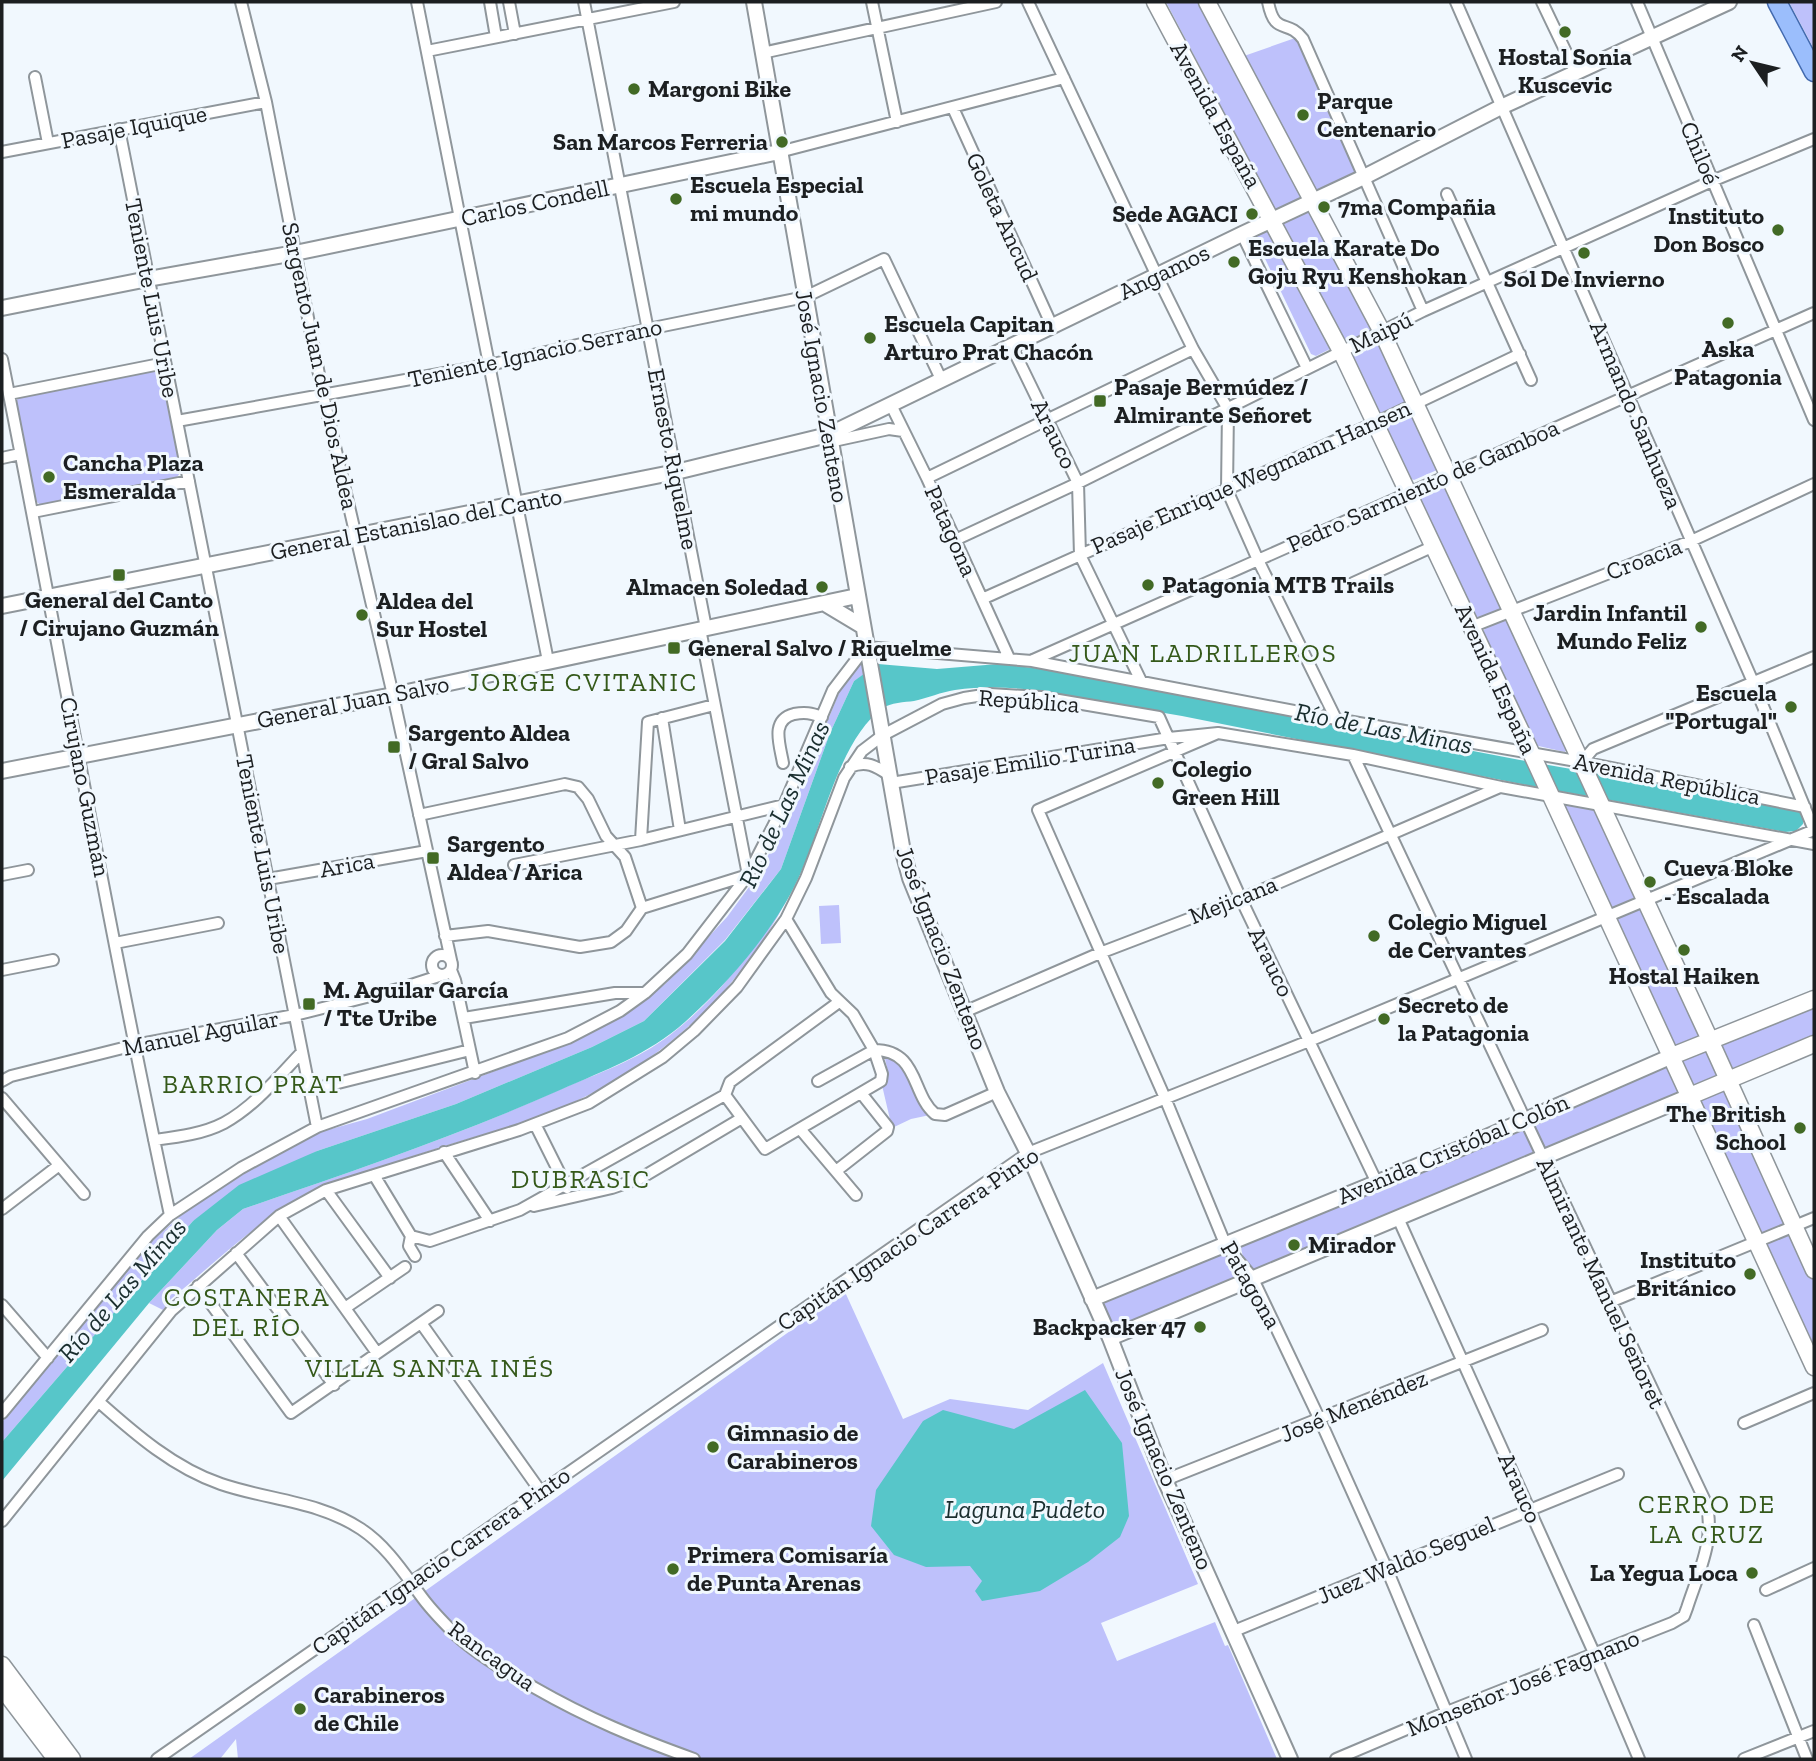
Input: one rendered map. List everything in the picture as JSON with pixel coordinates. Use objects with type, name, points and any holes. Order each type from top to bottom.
[{"type":"main road","name":"Avenida España","points":[[1155,2],[1341,351],[1672,1056],[1814,1367]]},
{"type":"main road","name":"Avenida España","points":[[1207,2],[1382,332],[1814,1270]]},
{"type":"main road","points":[[1777,2],[1814,72]]},
{"type":"main road","name":"Avenida Cristóbal Colón","points":[[1672,1056],[1814,999]]},
{"type":"main road","name":"Avenida Cristóbal Colón","points":[[1690,1096],[1814,1044]]},
{"type":"main road","points":[[2,1665],[72,1759]]},
{"type":"main road","points":[[2,1688],[55,1759]]},
{"type":"street","name":"Sargento Juan de Dios Aldea","points":[[241,2],[266,102],[323,395],[427,851],[445,936],[448,968],[455,980],[475,1073]]},
{"type":"street","points":[[417,2],[548,661]]},
{"type":"street","points":[[490,2],[496,37]]},
{"type":"street","points":[[509,2],[514,34]]},
{"type":"street","name":"Ernesto Riquelme","points":[[584,2],[676,472],[714,705],[748,875]]},
{"type":"street","points":[[427,51],[667,2]]},
{"type":"street","name":"José Ignacio Zenteno","points":[[754,2],[862,626],[910,878],[997,1092],[1028,1153],[1110,1338],[1166,1480],[1290,1759]]},
{"type":"street","points":[[872,2],[897,122]]},
{"type":"street","points":[[762,53],[996,2]]},
{"type":"street","points":[[1028,2],[1157,276],[1227,410],[1227,490],[1336,719]]},
{"type":"street","points":[[1268,2],[1276,24],[1297,32],[1303,39],[1423,312]]},
{"type":"street","name":"Armando Sanhueza","points":[[1456,2],[1753,682],[1814,830]]},
{"type":"street","points":[[1542,2],[1576,73]]},
{"type":"street","name":"Chiloé","points":[[1637,2],[1814,420]]},
{"type":"street","name":"Angamos","points":[[829,438],[941,379],[1364,177],[1501,107],[1728,2]]},
{"type":"street","points":[[36,77],[48,143]]},
{"type":"street","name":"Carlos Condell","points":[[2,308],[295,253],[779,152],[1064,78]]},
{"type":"street","name":"Pasaje Iquique","points":[[2,152],[266,102]]},
{"type":"street","name":"Goleta Ancud","points":[[953,108],[1052,326]]},
{"type":"street","name":"Teniente Luis Uribe","points":[[119,129],[317,1127]]},
{"type":"street","name":"Maipú","points":[[956,540],[1078,483],[1423,312],[1712,181],[1814,139]]},
{"type":"street","points":[[1447,194],[1531,380]]},
{"type":"street","points":[[1242,234],[1307,368]]},
{"type":"street","name":"Teniente Ignacio Serrano","points":[[177,421],[489,365],[805,297],[884,259],[941,379]]},
{"type":"street","name":"Pedro Sarmiento de Gamboa","points":[[1032,660],[1814,313]]},
{"type":"street","name":"Arauco","points":[[1011,345],[1078,483],[1080,555],[1141,681]]},
{"type":"street","points":[[927,478],[1193,349]]},
{"type":"street","name":"Pasaje Enrique Wegmann Hansen","points":[[982,599],[1375,423],[1520,354]]},
{"type":"street","name":"Cirujano Guzmán","points":[[2,359],[50,596],[114,943],[170,1215]]},
{"type":"street","points":[[9,394],[165,362]]},
{"type":"street","name":"Patagona","points":[[891,405],[1009,658]]},
{"type":"street","points":[[829,438],[889,429],[903,431]]},
{"type":"street","name":"General Estanislao del Canto","points":[[2,606],[517,505],[829,438]]},
{"type":"street","points":[[2,458],[20,454]]},
{"type":"street","points":[[33,512],[189,481]]},
{"type":"street","name":"Croacia","points":[[1471,627],[1691,541],[1814,484]]},
{"type":"street","points":[[1353,583],[1434,546]]},
{"type":"street","name":"General Juan Salvo","points":[[2,771],[393,695],[857,597]]},
{"type":"street","points":[[827,605],[862,626]]},
{"type":"street","points":[[2,1413],[131,1254],[170,1215],[242,1168],[317,1127],[475,1073],[594,1026],[645,993],[687,954],[748,875],[784,805],[833,690],[867,652]]},
{"type":"street","name":"Avenida República","points":[[867,652],[1032,660],[1805,807]]},
{"type":"street","points":[[1583,765],[1593,749],[1814,657]]},
{"type":"street","name":"República","points":[[882,729],[942,704],[990,694],[1041,697],[1159,717],[1169,738]]},
{"type":"street","points":[[641,840],[648,722],[714,705]]},
{"type":"street","points":[[783,763],[778,727],[782,719],[808,712],[821,717]]},
{"type":"street","points":[[662,718],[680,830]]},
{"type":"street","points":[[2,1521],[164,1318],[279,1216],[326,1190],[535,1124],[589,1103],[663,1057],[694,1031],[737,988],[786,919],[807,878],[850,767],[882,729]]},
{"type":"street","points":[[1175,752],[1218,733]]},
{"type":"street","name":"Avenida República","points":[[1218,733],[1353,755],[1501,786],[1814,844]]},
{"type":"street","name":"Pasaje Emilio Turina","points":[[890,779],[1218,733]]},
{"type":"street","name":"Arauco","points":[[1169,738],[1241,899],[1377,1183]]},
{"type":"street","name":"Patagona","points":[[1175,752],[1038,810],[1165,1098],[1226,1246],[1252,1277],[1320,1420],[1386,1567],[1466,1759]]},
{"type":"street","name":"Almirante Manuel Señoret","points":[[1353,755],[1708,1511],[1709,1537],[1698,1574],[1684,1616],[1672,1623]]},
{"type":"street","points":[[850,767],[859,763],[875,765],[890,779]]},
{"type":"street","points":[[419,815],[565,784],[578,787],[588,799],[606,836],[625,857],[642,908]]},
{"type":"street","name":"Mejicana","points":[[964,1012],[1100,953],[1241,899],[1501,786]]},
{"type":"street","points":[[514,865],[641,840],[784,805]]},
{"type":"street","name":"Capitán Ignacio Carrera Pinto","points":[[157,1759],[1028,1153],[1309,1041],[1814,830]]},
{"type":"street","name":"Arica","points":[[268,879],[427,851]]},
{"type":"street","points":[[2,875],[28,870]]},
{"type":"street","points":[[434,960],[445,955],[448,968],[435,973],[434,960],[445,936],[488,931],[580,947],[611,942],[619,938],[642,908],[748,875]]},
{"type":"street","points":[[725,1094],[765,1149],[802,1130],[881,1081],[882,1074],[874,1050],[853,1014],[839,1002],[786,919]]},
{"type":"street","points":[[114,943],[218,923]]},
{"type":"street","points":[[2,970],[53,960]]},
{"type":"street","name":"Manuel Aguilar","points":[[402,988],[434,960]]},
{"type":"street","name":"Manuel Aguilar","points":[[2,1081],[11,1076],[135,1045],[295,1015],[402,988],[448,968]]},
{"type":"street","points":[[464,1018],[615,993],[645,993]]},
{"type":"street","points":[[520,1210],[725,1094],[730,1082],[839,1002]]},
{"type":"street","points":[[310,1090],[470,1050]]},
{"type":"street","points":[[818,1081],[874,1050],[883,1050],[907,1065],[928,1107],[935,1114],[945,1115],[997,1092]]},
{"type":"street","points":[[154,1140],[187,1135],[222,1124],[245,1109],[302,1052]]},
{"type":"street","name":"Avenida Cristóbal Colón","points":[[1092,1299],[1377,1183],[1672,1056]]},
{"type":"street","points":[[836,1171],[888,1128],[861,1093]]},
{"type":"street","name":"Avenida Cristóbal Colón","points":[[1110,1338],[1690,1096]]},
{"type":"street","points":[[2,1098],[84,1194]]},
{"type":"street","points":[[411,1236],[430,1241],[520,1210],[612,1188],[641,1178],[742,1118]]},
{"type":"street","points":[[535,1124],[571,1197]]},
{"type":"street","points":[[802,1130],[856,1195]]},
{"type":"street","points":[[444,1152],[490,1221]]},
{"type":"street","points":[[2,1209],[58,1166]]},
{"type":"street","points":[[374,1175],[411,1236],[409,1246],[415,1256]]},
{"type":"street","points":[[326,1190],[390,1278]]},
{"type":"street","points":[[279,1216],[377,1353]]},
{"type":"street","name":"Arauco","points":[[1398,1218],[1595,1655],[1639,1759]]},
{"type":"street","points":[[1609,1302],[1814,1218]]},
{"type":"street","points":[[236,1253],[334,1385]]},
{"type":"street","points":[[345,1308],[405,1267]]},
{"type":"street","points":[[198,1286],[291,1413],[438,1311]]},
{"type":"street","points":[[2,1305],[48,1358]]},
{"type":"street","points":[[2,1324],[10,1315]]},
{"type":"street","points":[[421,1323],[541,1492]]},
{"type":"street","name":"José Menéndez","points":[[1166,1480],[1542,1330]]},
{"type":"street","points":[[1744,1423],[1814,1393]]},
{"type":"street","name":"Rancagua","points":[[99,1402],[162,1454],[199,1475],[231,1486],[320,1508],[344,1519],[377,1541],[437,1615],[459,1637],[513,1676],[592,1720],[694,1759]]},
{"type":"street","name":"Juez Waldo Seguel","points":[[1234,1632],[1386,1567],[1618,1474]]},
{"type":"street","points":[[1766,1590],[1814,1568]]},
{"type":"street","name":"Monseñor José Fagnano","points":[[1336,1759],[1672,1623]]},
{"type":"street","points":[[1754,1625],[1807,1759]]},
{"type":"street","points":[[1744,1759],[1814,1731]]},
{"type":"shaded area","points":[[1166,2],[1202,2],[1375,330],[1346,345]]},
{"type":"shaded area","points":[[1789,2],[1814,2],[1814,49]]},
{"type":"shaded area","name":"Parque Centenario","points":[[1298,37],[1359,174],[1313,195],[1244,56]]},
{"type":"shaded area","points":[[1269,230],[1333,344],[1330,349],[1316,356],[1311,354],[1256,240],[1258,234]]},
{"type":"shaded area","points":[[1376,338],[1437,470],[1414,480],[1409,478],[1351,357],[1353,350]]},
{"type":"shaded area","points":[[152,370],[161,375],[182,470],[175,480],[43,507],[33,499],[15,403],[20,395]]},
{"type":"shaded area","points":[[1442,481],[1505,603],[1501,610],[1480,619],[1474,616],[1417,496],[1420,490]]},
{"type":"shaded area","points":[[1507,619],[1569,745],[1565,752],[1534,745],[1483,632],[1486,627]]},
{"type":"shaded area","points":[[863,658],[865,674],[854,681],[830,733],[781,869],[725,940],[644,1021],[592,1047],[456,1104],[317,1151],[193,1221],[2,1442],[2,1422],[151,1242],[187,1210],[264,1159],[313,1134],[367,1119],[564,1045],[624,1014],[665,984],[727,917],[752,883],[795,801],[843,683]]},
{"type":"shaded area","points":[[1558,802],[1599,810],[1814,1282],[1814,1360]]},
{"type":"shaded area","points":[[792,889],[769,931],[742,969],[711,1005],[677,1037],[639,1065],[599,1090],[557,1110],[315,1190],[276,1213],[240,1240],[171,1299],[163,1310],[149,1303],[217,1230],[243,1209],[404,1153],[483,1122],[617,1065],[657,1044],[706,1004],[722,986],[766,929]]},
{"type":"shaded area","points":[[839,905],[841,943],[821,944],[819,906]]},
{"type":"shaded area","points":[[1814,1005],[1814,1043],[1731,1077],[1717,1045]]},
{"type":"shaded area","points":[[883,1050],[896,1056],[930,1115],[911,1119],[892,1128],[881,1081],[888,1072]]},
{"type":"shaded area","points":[[1668,1064],[1681,1094],[1550,1149],[1542,1146],[1533,1126],[1535,1120]]},
{"type":"shaded area","points":[[1523,1129],[1533,1152],[1529,1159],[1259,1269],[1252,1268],[1243,1257],[1241,1248],[1245,1241]]},
{"type":"shaded area","points":[[1217,1253],[1232,1261],[1239,1277],[1117,1329],[1111,1327],[1101,1304],[1103,1297]]},
{"type":"shaded area","points":[[845,1292],[903,1419],[950,1399],[1028,1410],[1103,1363],[1198,1584],[1101,1623],[1117,1661],[1215,1622],[1225,1646],[1228,1645],[1277,1759],[238,1759],[236,1739],[220,1759],[189,1759]]},
{"type":"water","points":[[878,664],[937,669],[998,664],[1051,670],[1520,760],[1804,810],[1803,824],[1796,831],[1785,832],[1526,785],[1182,716],[1024,689],[955,690],[890,705],[868,722],[843,762],[799,877],[777,917],[734,973],[685,1022],[656,1044],[626,1061],[521,1107],[403,1153],[243,1209],[217,1230],[149,1303],[2,1481],[2,1442],[193,1221],[239,1185],[317,1151],[456,1104],[592,1047],[644,1021],[725,941],[781,869],[830,733],[854,681]]},
{"type":"water","name":"Laguna Pudeto","points":[[1085,1390],[1122,1443],[1129,1516],[1120,1537],[1088,1562],[1040,1591],[982,1601],[975,1591],[982,1581],[970,1566],[926,1567],[894,1555],[871,1526],[876,1490],[923,1421],[943,1410],[1014,1429]]},
{"type":"place","name":"Hostal Sonia Kuscevic","points":[[1565,32]]},
{"type":"place","name":"Margoni Bike","points":[[634,89]]},
{"type":"place","name":"Parque Centenario","points":[[1303,115]]},
{"type":"place","name":"San Marcos Ferreria","points":[[782,142]]},
{"type":"place","name":"Escuela Especial mi mundo","points":[[676,199]]},
{"type":"place","name":"7ma Compañia","points":[[1324,207]]},
{"type":"place","name":"Sede AGACI","points":[[1252,214]]},
{"type":"place","name":"Instituto Don Bosco","points":[[1778,230]]},
{"type":"place","name":"Sol De Invierno","points":[[1584,253]]},
{"type":"place","name":"Escuela Karate Do Goju Ryu Kenshokan","points":[[1234,262]]},
{"type":"place","name":"Aska Patagonia","points":[[1728,323]]},
{"type":"place","name":"Escuela Capitan Arturo Prat Chacón","points":[[870,338]]},
{"type":"place","name":"Pasaje Bermúdez / Almirante Señoret","points":[[1100,401]]},
{"type":"place","name":"Cancha Plaza Esmeralda","points":[[49,477]]},
{"type":"place","name":"General del Canto / Cirujano Guzmán","points":[[119,575]]},
{"type":"place","name":"Patagonia MTB Trails","points":[[1148,585]]},
{"type":"place","name":"Almacen Soledad","points":[[822,587]]},
{"type":"place","name":"Aldea del Sur Hostel","points":[[362,615]]},
{"type":"place","name":"Jardin Infantil Mundo Feliz","points":[[1701,627]]},
{"type":"place","name":"General Salvo / Riquelme","points":[[674,648]]},
{"type":"place","name":"Escuela \"Portugal\"","points":[[1791,707]]},
{"type":"place","name":"Sargento Aldea / Gral Salvo","points":[[394,747]]},
{"type":"place","name":"Colegio Green Hill","points":[[1158,783]]},
{"type":"place","name":"Sargento Aldea / Arica","points":[[433,858]]},
{"type":"place","name":"Cueva Bloke - Escalada","points":[[1650,882]]},
{"type":"place","name":"Colegio Miguel de Cervantes","points":[[1374,936]]},
{"type":"place","name":"Hostal Haiken","points":[[1684,950]]},
{"type":"place","name":"M. Aguilar García / Tte Uribe","points":[[309,1004]]},
{"type":"place","name":"Secreto de la Patagonia","points":[[1384,1019]]},
{"type":"place","name":"The British School","points":[[1800,1128]]},
{"type":"place","name":"Mirador","points":[[1294,1245]]},
{"type":"place","name":"Instituto Británico","points":[[1750,1274]]},
{"type":"place","name":"Backpacker 47","points":[[1200,1327]]},
{"type":"place","name":"Gimnasio de Carabineros","points":[[713,1447]]},
{"type":"place","name":"Primera Comisaría de Punta Arenas","points":[[673,1569]]},
{"type":"place","name":"La Yegua Loca","points":[[1752,1573]]},
{"type":"place","name":"Carabineros de Chile","points":[[300,1709]]},
{"type":"district","name":"JUAN LADRILLEROS","points":[[1203,653]]},
{"type":"district","name":"JORGE CVITANIC","points":[[583,682]]},
{"type":"district","name":"BARRIO PRAT","points":[[253,1084]]},
{"type":"district","name":"DUBRASIC","points":[[581,1179]]},
{"type":"district","name":"COSTANERA DEL RÍO","points":[[247,1312]]},
{"type":"district","name":"VILLA SANTA INÉS","points":[[430,1368]]},
{"type":"district","name":"CERRO DE LA CRUZ","points":[[1707,1519]]},
{"type":"water label","name":"Río de Las Minas","points":[[1384,728]]},
{"type":"water label","name":"Río de Las Minas","points":[[784,804]]},
{"type":"water label","name":"Río de Las Minas","points":[[122,1290]]}]
